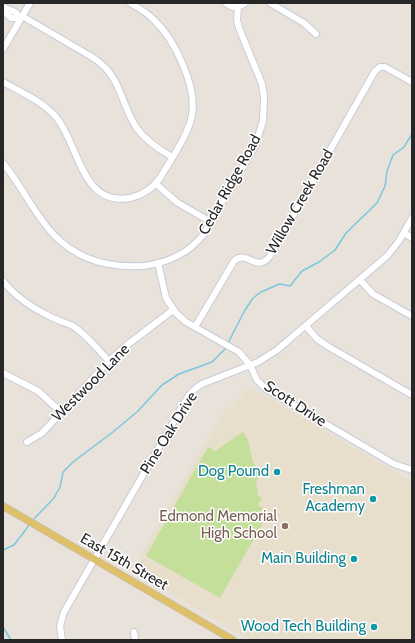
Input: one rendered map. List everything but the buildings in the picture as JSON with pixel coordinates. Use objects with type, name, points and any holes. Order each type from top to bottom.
[{"type":"main road","name":"East 15th Street","points":[[3,506],[233,640]]},
{"type":"street","points":[[3,49],[30,3]]},
{"type":"street","points":[[3,82],[44,106],[57,118],[64,129],[87,178],[98,190],[113,197],[125,198],[141,194],[156,184],[172,157],[191,120],[193,103],[192,94],[178,54],[168,36],[155,20],[144,11],[130,3]]},
{"type":"street","points":[[226,3],[233,7],[238,7],[245,3]]},
{"type":"street","points":[[270,3],[304,23],[316,34]]},
{"type":"street","points":[[3,7],[15,12],[101,63],[115,80],[136,127],[152,144],[172,157]]},
{"type":"street","name":"Cedar Ridge Road","points":[[3,164],[54,235],[68,248],[92,260],[106,264],[138,266],[172,259],[190,250],[203,235],[255,146],[263,121],[264,97],[262,84],[239,28],[238,7]]},
{"type":"street","points":[[3,11],[11,18],[22,17]]},
{"type":"street","name":"Willow Creek Road","points":[[195,327],[234,260],[244,257],[260,263],[266,261],[270,256],[375,71],[380,67],[388,68],[412,82]]},
{"type":"street","points":[[156,184],[178,203],[211,222]]},
{"type":"street","name":"Pine Oak Drive","points":[[62,640],[60,626],[62,616],[189,395],[196,388],[208,381],[250,366],[269,356],[387,256],[395,247],[412,218]]},
{"type":"street","points":[[404,233],[412,238]]},
{"type":"street","name":"Scott Drive","points":[[158,263],[166,298],[173,310],[182,319],[239,352],[250,366],[261,385],[273,394],[394,464],[412,470]]},
{"type":"street","points":[[360,280],[373,294],[412,316]]},
{"type":"street","points":[[3,281],[17,296],[34,308],[77,329],[109,361]]},
{"type":"street","name":"Westwood Lane","points":[[27,442],[42,433],[109,361],[173,310]]},
{"type":"street","points":[[306,326],[317,339],[329,348],[412,395]]},
{"type":"street","points":[[3,373],[38,391],[61,412]]},
{"type":"street","points":[[134,632],[135,640]]},
{"type":"shaded area","name":"Edmond Memorial High School","points":[[250,387],[412,482],[412,640],[251,640],[132,571],[222,414]]},
{"type":"green space","points":[[243,432],[248,440],[253,462],[259,471],[256,474],[259,477],[256,481],[258,496],[262,498],[258,505],[263,508],[256,519],[263,523],[220,598],[146,556],[208,447],[215,451]]},
{"type":"waterway","points":[[229,341],[253,298],[261,292],[280,284],[290,286],[302,271],[319,262],[335,250],[346,233],[377,203],[385,186],[387,171],[393,155],[404,147],[412,134]]},
{"type":"waterway","points":[[32,521],[54,498],[60,487],[63,472],[73,462],[138,411],[162,385],[179,374],[212,362],[226,348]]},
{"type":"waterway","points":[[3,550],[14,545],[30,524]]},
{"type":"waterway","points":[[3,627],[11,640]]},
{"type":"place","name":"Dog Pound","points":[[277,472]]},
{"type":"place","name":"Freshman Academy","points":[[373,499]]},
{"type":"place","name":"Edmond Memorial High School","points":[[285,526]]},
{"type":"place","name":"Main Building","points":[[354,559]]},
{"type":"place","name":"Wood Tech Building","points":[[374,627]]}]
